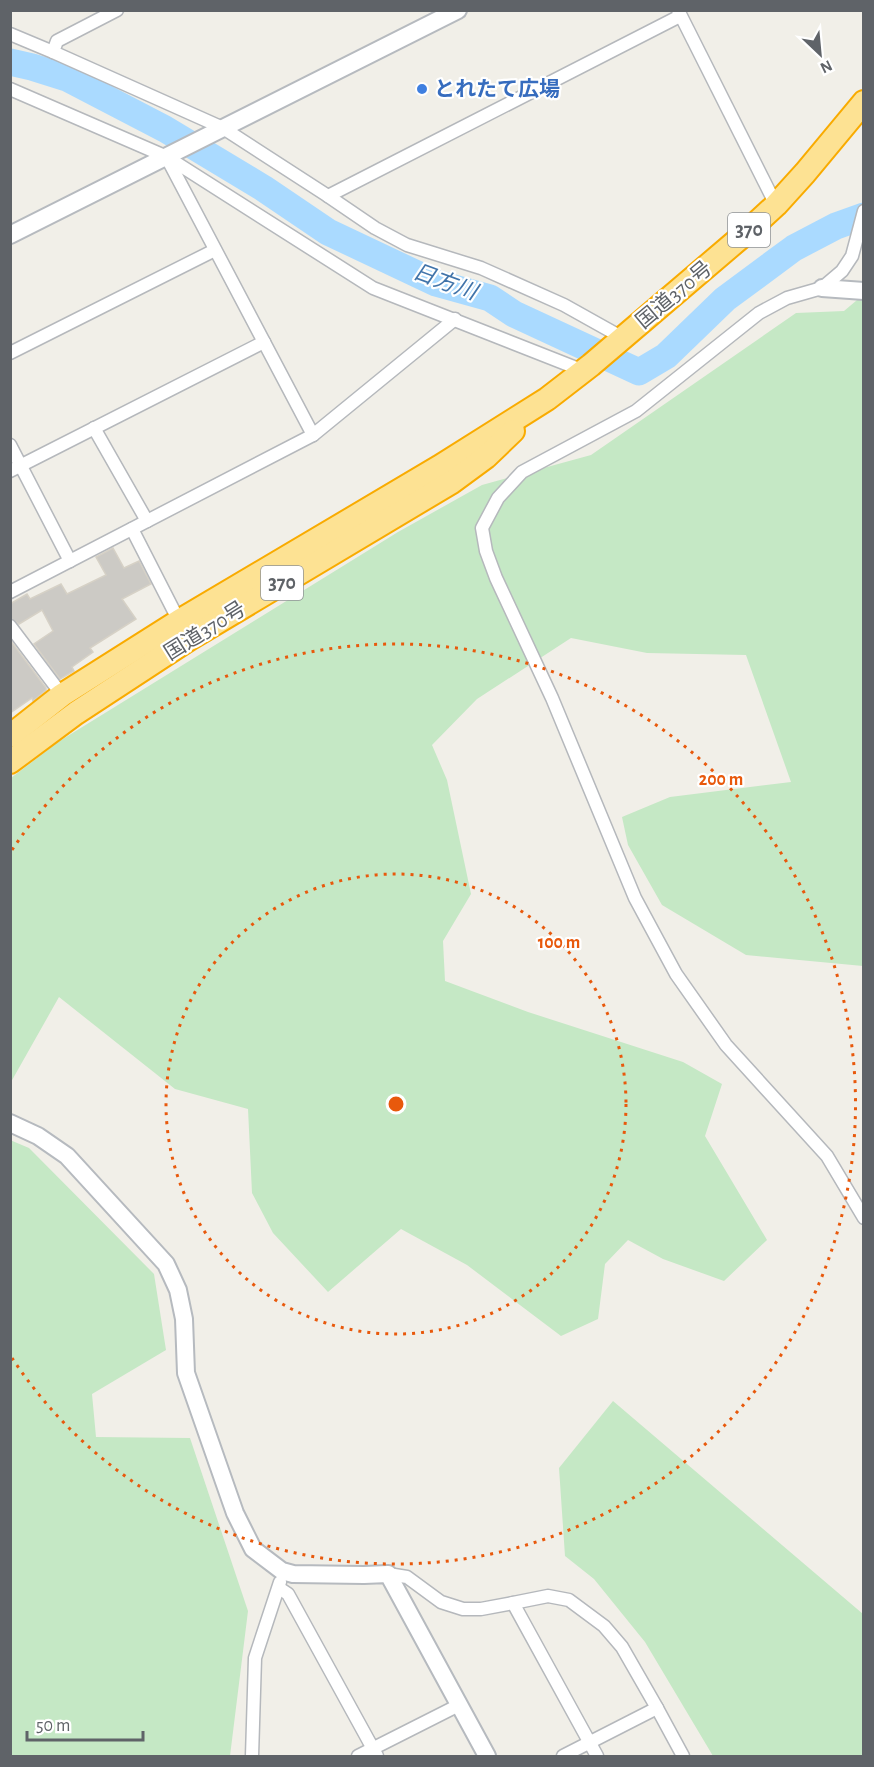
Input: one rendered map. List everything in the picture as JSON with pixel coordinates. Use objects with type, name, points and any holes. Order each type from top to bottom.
[{"type":"highway","name":"国道370号","points":[[10,736],[62,695],[179,621],[440,467],[547,399],[588,368],[776,205],[806,173],[864,102]]},
{"type":"highway","name":"国道370号","points":[[10,762],[76,713],[189,639],[452,482],[486,457],[547,399]]},
{"type":"street","points":[[53,52],[57,41],[117,10]]},
{"type":"street","points":[[10,235],[458,10]]},
{"type":"street","points":[[328,196],[679,13],[776,205]]},
{"type":"street","points":[[10,34],[219,131],[328,196],[375,228],[407,245],[481,268],[564,305],[621,340]]},
{"type":"street","points":[[10,89],[173,154],[373,288],[588,368]]},
{"type":"street","points":[[173,154],[215,250],[313,435]]},
{"type":"street","points":[[822,288],[842,271],[852,256],[864,211]]},
{"type":"street","points":[[10,353],[215,250]]},
{"type":"street","points":[[864,291],[822,288],[787,298],[759,313],[636,411],[522,472],[498,498],[482,528],[486,551],[496,578],[552,698],[635,898],[671,964],[726,1045],[827,1156],[864,1218]]},
{"type":"street","points":[[10,592],[313,435],[455,319]]},
{"type":"street","points":[[16,468],[264,342]]},
{"type":"street","points":[[94,428],[147,521]]},
{"type":"street","points":[[10,445],[16,468],[70,561]]},
{"type":"street","points":[[132,529],[179,621]]},
{"type":"street","points":[[10,626],[62,695]]},
{"type":"street","points":[[10,1123],[38,1136],[67,1156],[166,1264],[178,1290],[184,1318],[186,1373],[235,1513],[253,1549],[280,1579],[375,1753]]},
{"type":"street","points":[[280,1579],[293,1574],[388,1574],[407,1577],[441,1602],[463,1609],[481,1609],[548,1596],[569,1600],[604,1626],[622,1647],[683,1756]]},
{"type":"street","points":[[388,1574],[487,1756]]},
{"type":"street","points":[[252,1756],[255,1658],[280,1579]]},
{"type":"street","points":[[513,1604],[597,1756]]},
{"type":"street","points":[[358,1756],[375,1753],[459,1705]]},
{"type":"street","points":[[563,1756],[657,1708]]},
{"type":"green space","points":[[863,295],[863,966],[746,955],[662,905],[628,845],[622,817],[670,797],[791,782],[746,655],[647,653],[571,638],[477,699],[432,745],[447,780],[471,894],[443,941],[445,981],[528,1012],[683,1062],[722,1084],[705,1136],[767,1240],[724,1281],[663,1259],[628,1240],[605,1264],[598,1319],[561,1336],[467,1265],[401,1229],[328,1292],[273,1233],[252,1193],[248,1109],[175,1089],[59,997],[11,1082],[11,778],[58,742],[398,532],[482,485],[591,455],[796,313],[844,311]]},
{"type":"green space","points":[[10,1140],[29,1148],[154,1274],[166,1350],[92,1394],[96,1437],[190,1438],[248,1611],[230,1756],[11,1756]]},
{"type":"green space","points":[[613,1401],[863,1614],[863,1756],[713,1756],[645,1642],[594,1579],[565,1556],[559,1468]]},
{"type":"building","points":[[113,548],[124,568],[139,561],[151,584],[122,599],[136,619],[90,648],[93,652],[72,667],[74,671],[60,679],[34,644],[53,631],[42,610],[19,624],[10,618],[10,604],[27,594],[30,599],[61,584],[67,594],[106,575],[96,557]]},
{"type":"building","points":[[10,640],[46,690],[33,701],[32,698],[10,713]]},
{"type":"waterway","name":"日方川","points":[[10,62],[67,78],[165,129],[263,188],[328,232],[436,283],[490,298],[514,314],[639,372],[666,356],[725,299],[794,248],[836,226],[864,216]]},
{"type":"place","name":"とれたて広場","points":[[422,89]]}]
